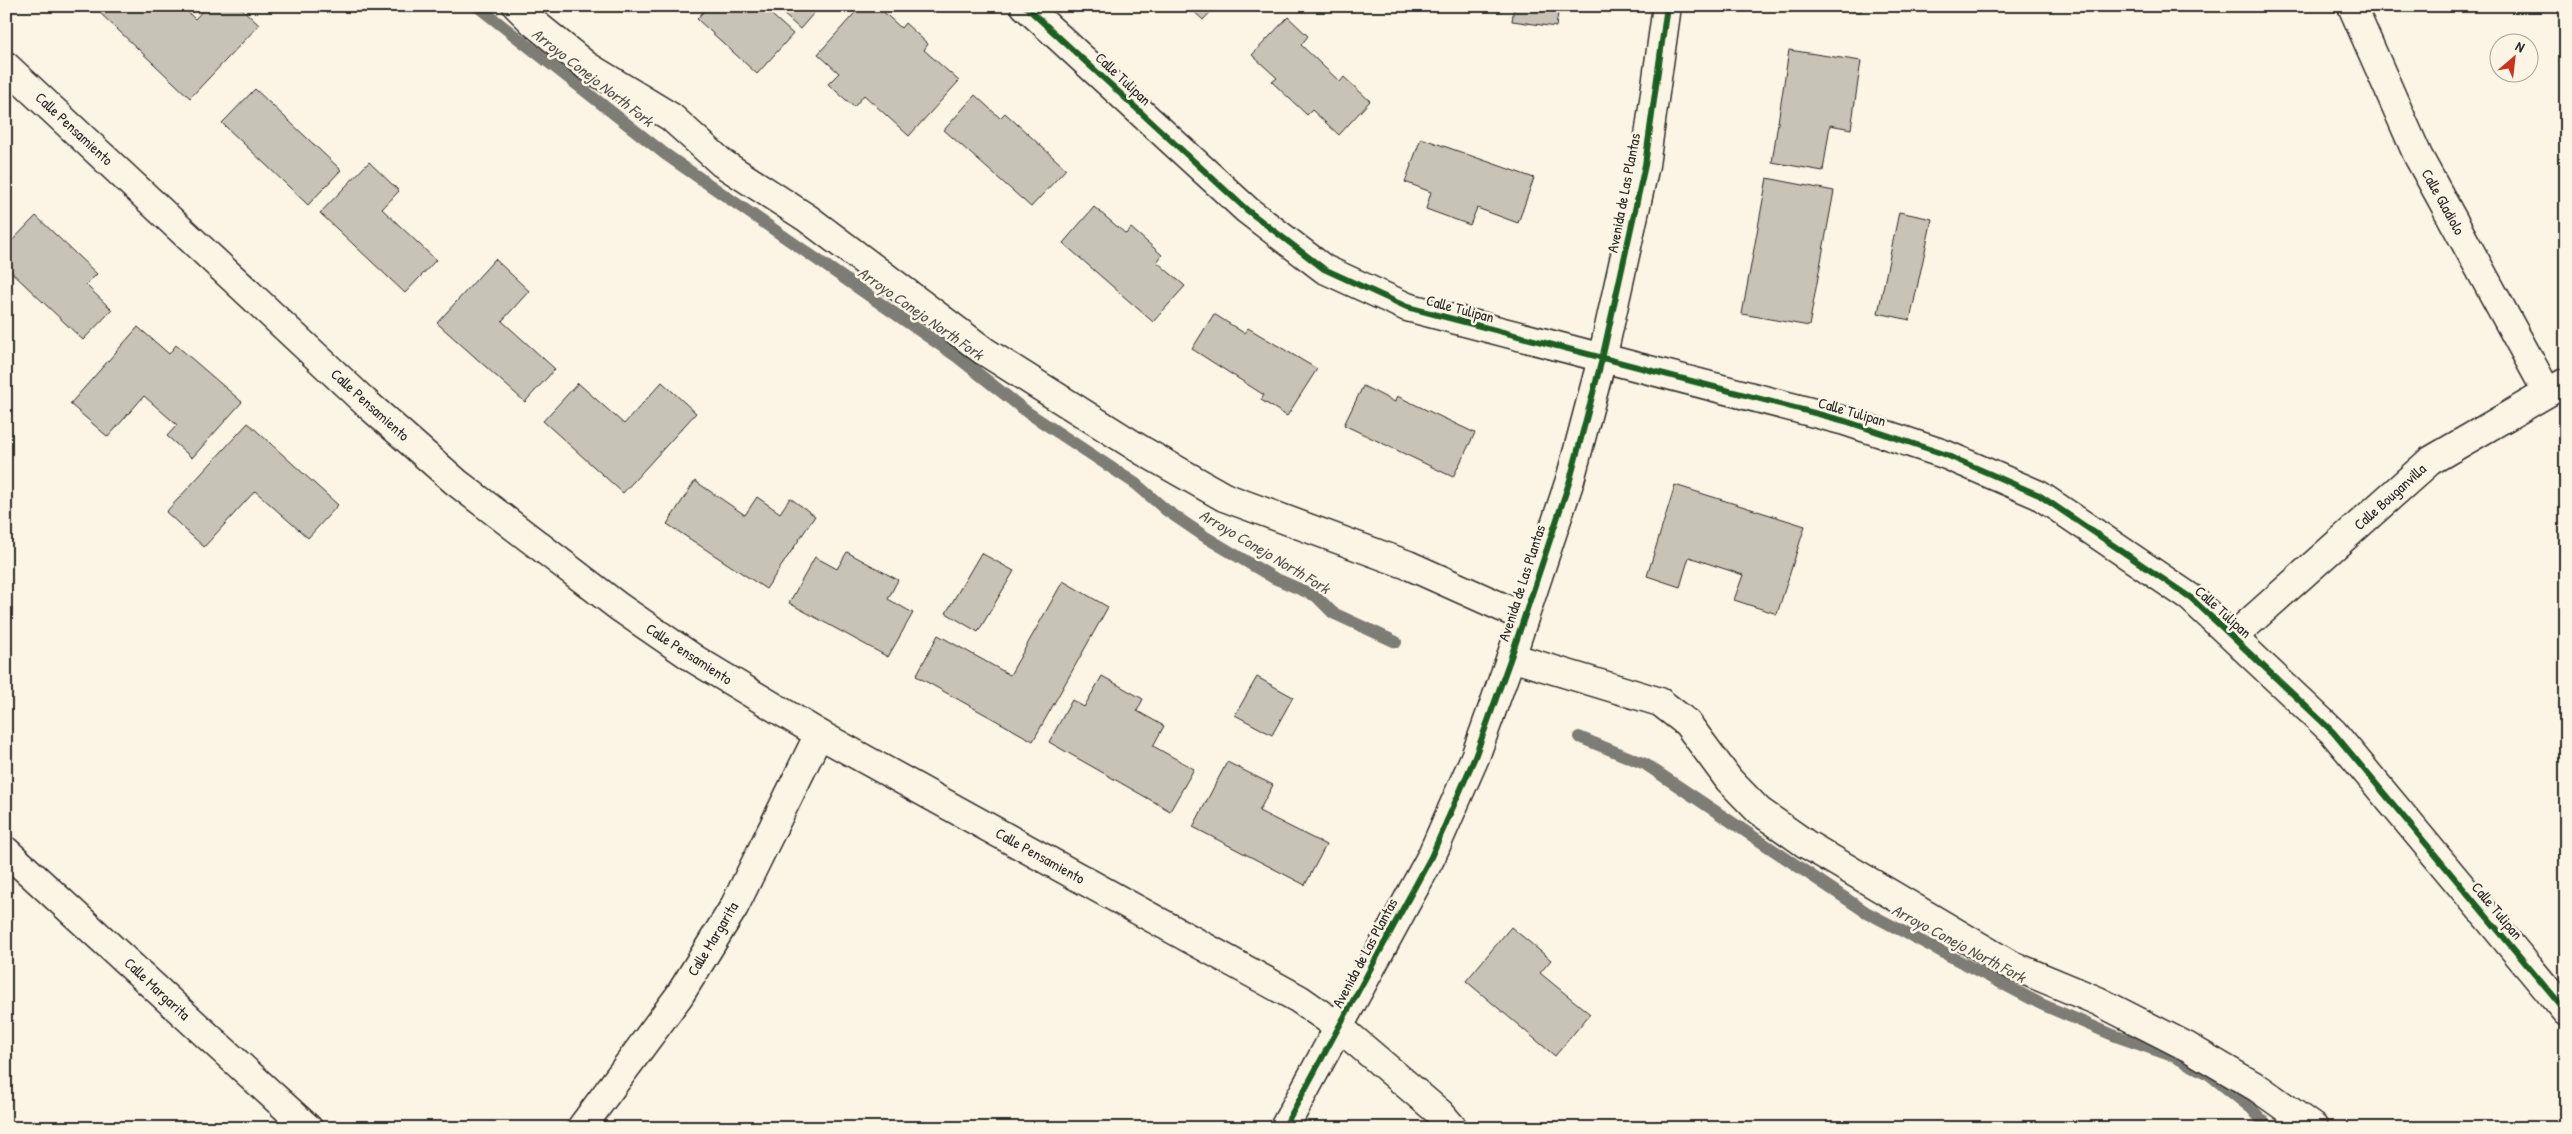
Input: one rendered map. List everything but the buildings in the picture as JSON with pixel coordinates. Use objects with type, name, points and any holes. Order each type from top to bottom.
[{"type":"street","points":[[517,6],[534,23],[586,66],[671,116],[722,162],[807,218],[984,351],[1143,451],[1224,497],[1408,565],[1524,617]]},
{"type":"street","name":"Calle Tulipan","points":[[1025,6],[1247,210],[1324,269],[1407,307],[1845,421],[1944,454],[2031,492],[2191,598],[2333,732],[2566,1012]]},
{"type":"street","name":"Avenida de Las Plantas","points":[[1284,1128],[1431,857],[1475,757],[1512,657],[1570,480],[1602,359],[1645,165],[1667,6]]},
{"type":"street","name":"Calle Gladiolo","points":[[2352,6],[2418,156],[2556,387]]},
{"type":"street","name":"Calle Pensamiento","points":[[6,66],[358,395],[456,482],[619,607],[696,660],[819,734],[1299,999],[1339,1027],[1441,1114],[1453,1128]]},
{"type":"street","name":"Calle Bouganvilla","points":[[2233,637],[2430,461],[2556,387]]},
{"type":"street","points":[[1512,657],[1660,702],[1687,723],[1729,780],[1759,811],[1806,844],[2009,964],[2098,1001],[2188,1047],[2258,1088],[2314,1128]]},
{"type":"street","name":"Calle Margarita","points":[[581,1128],[680,996],[734,907],[819,734]]},
{"type":"street","name":"Calle Margarita","points":[[6,851],[308,1128]]},
{"type":"waterway","name":"Arroyo Conejo North Fork","points":[[477,6],[665,154],[956,356],[1027,412],[1136,484],[1166,510],[1207,538],[1274,578],[1316,596],[1333,613],[1396,642]]},
{"type":"waterway","name":"Arroyo Conejo North Fork","points":[[1579,737],[1645,764],[1866,912],[2041,1004],[2113,1035],[2173,1056],[2210,1075],[2251,1108],[2269,1128]]},
{"type":"cycle path","points":[[1025,6],[1247,210],[1324,269],[1407,307],[1845,421],[1944,454],[2039,495],[2191,598],[2333,732],[2566,1012]]},
{"type":"cycle path","points":[[1284,1128],[1431,857],[1475,757],[1511,657],[1570,480],[1602,359],[1645,165],[1667,6]]}]
